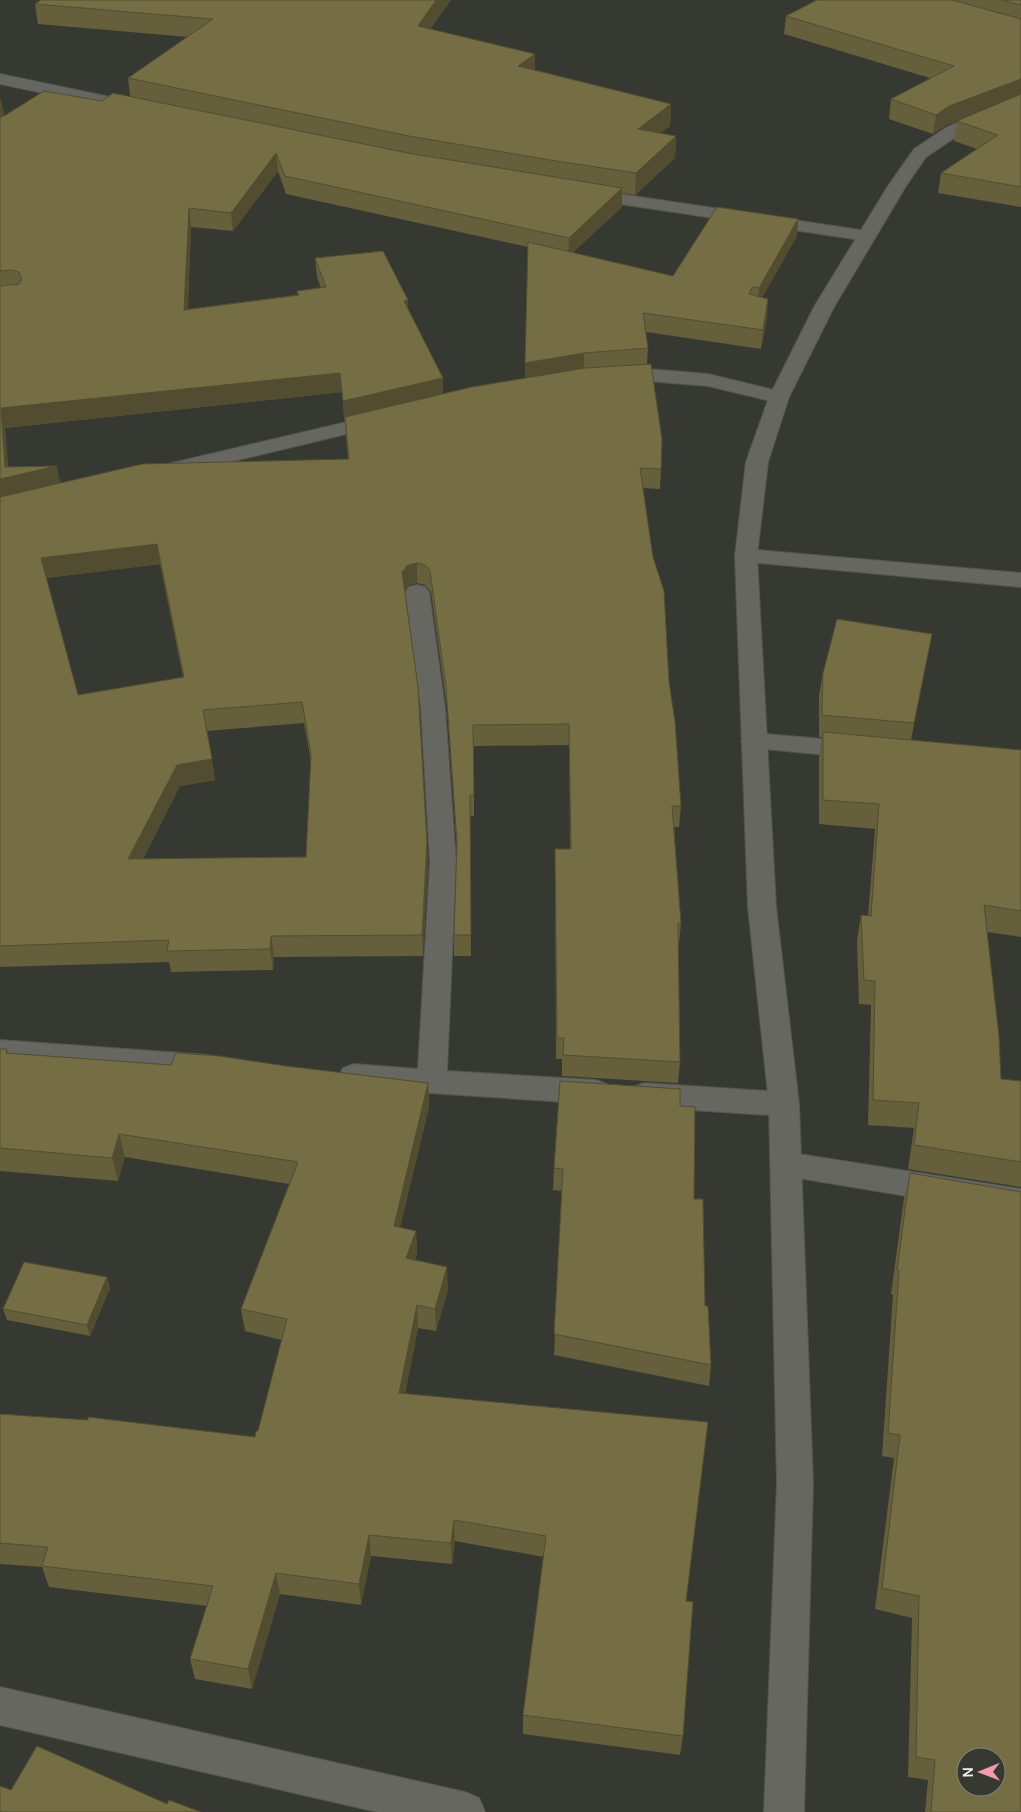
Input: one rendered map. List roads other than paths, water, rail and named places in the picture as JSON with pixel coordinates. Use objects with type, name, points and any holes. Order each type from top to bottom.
[{"type":"street","points":[[0,79],[156,111]]},
{"type":"street","points":[[34,104],[59,91]]},
{"type":"street","points":[[784,1812],[795,1484],[784,1104],[762,907],[746,556],[757,462],[779,397],[824,307],[920,153],[953,131],[1021,103]]},
{"type":"street","points":[[569,192],[867,236]]},
{"type":"street","points":[[593,380],[648,375],[708,380],[779,397]]},
{"type":"street","points":[[151,474],[396,417]]},
{"type":"street","points":[[746,556],[1021,580]]},
{"type":"street","points":[[417,592],[433,708],[443,863],[432,1082]]},
{"type":"street","points":[[754,741],[883,752]]},
{"type":"street","points":[[0,1051],[235,1068]]},
{"type":"street","points":[[324,1074],[784,1104]]},
{"type":"street","points":[[786,1164],[1021,1202]]},
{"type":"street","points":[[0,1706],[465,1812]]}]
